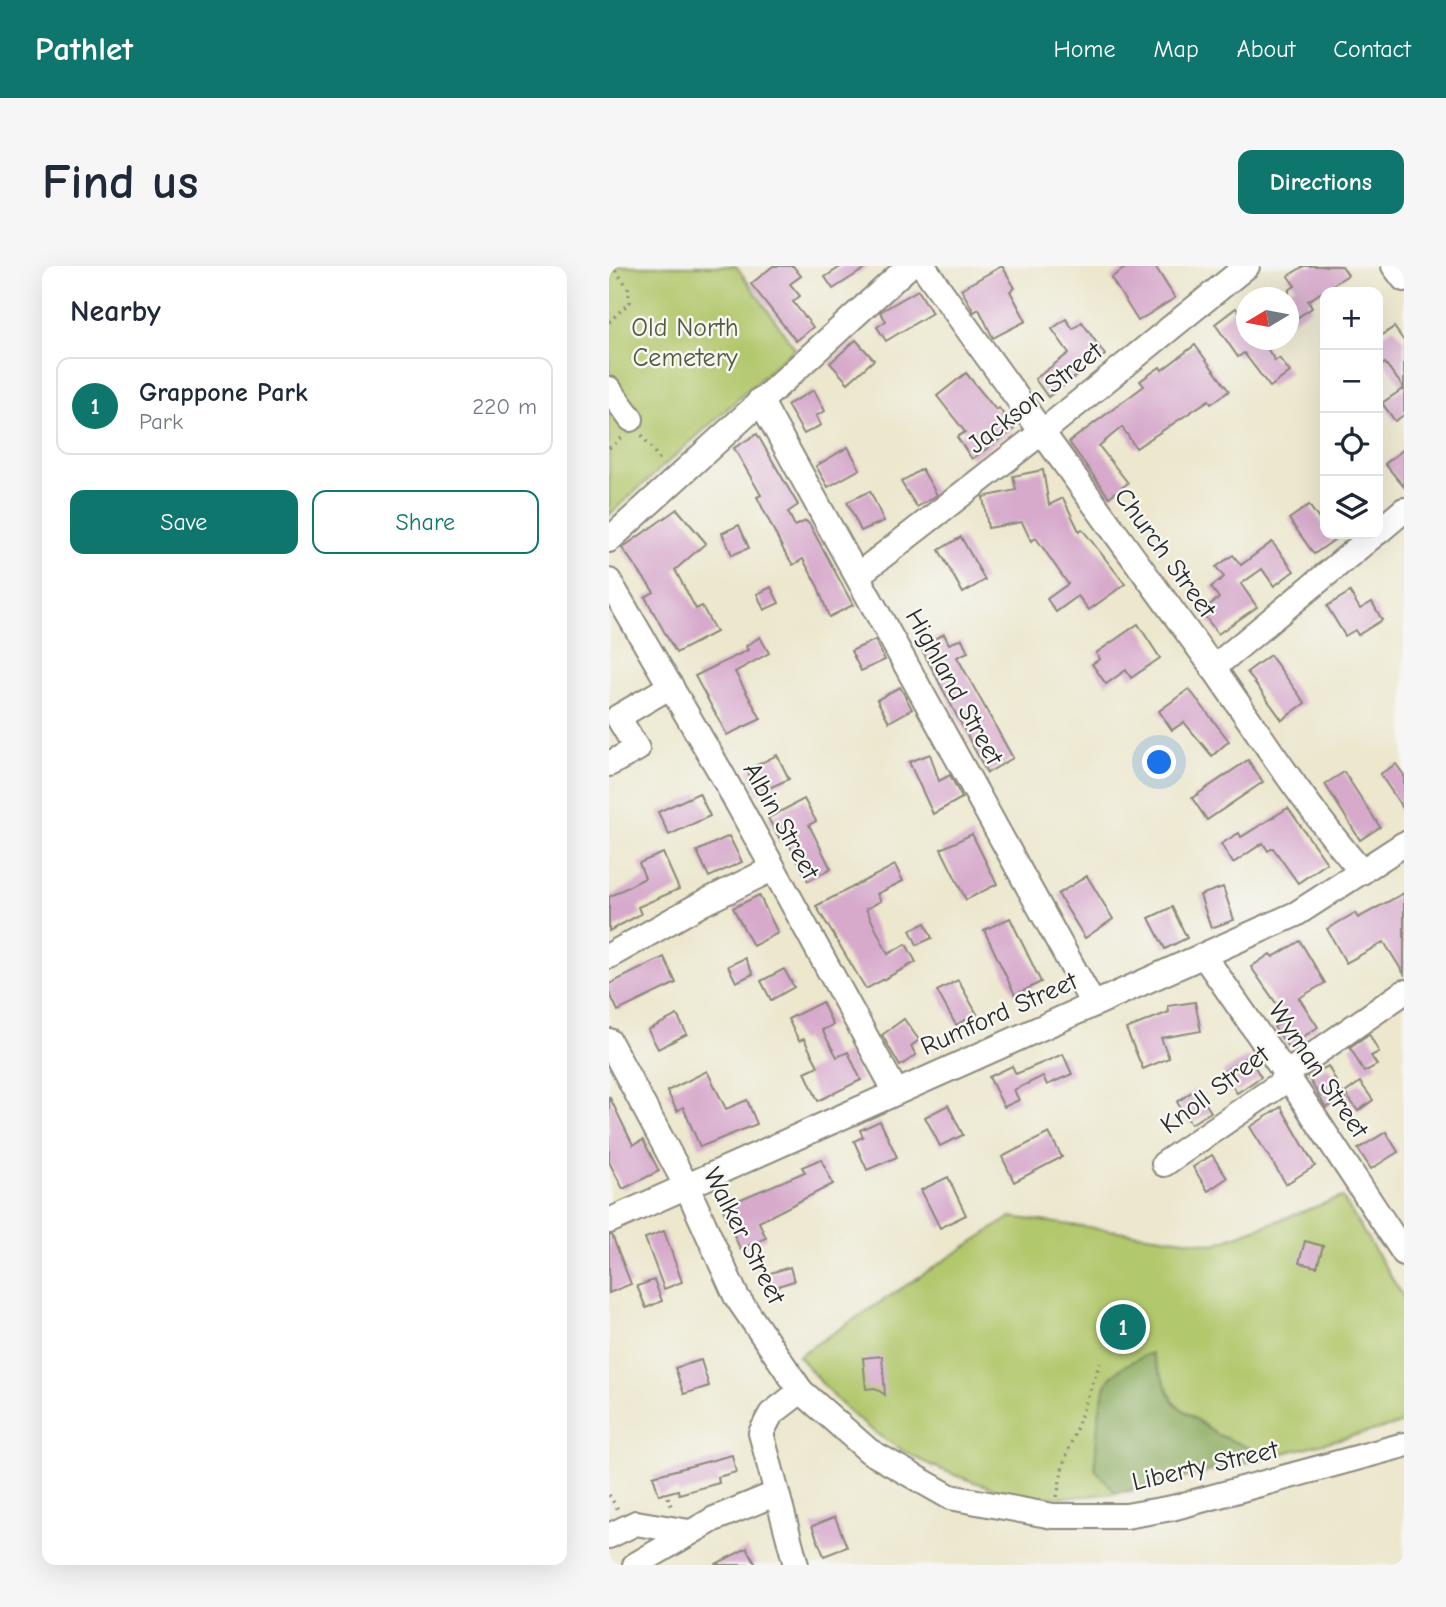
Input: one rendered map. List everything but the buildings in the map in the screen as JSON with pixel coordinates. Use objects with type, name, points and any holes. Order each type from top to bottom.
[{"type":"street","points":[[609,540],[909,266]]},
{"type":"street","name":"Church Street","points":[[923,266],[1040,433],[1213,668],[1276,762],[1362,872]]},
{"type":"street","name":"Jackson Street","points":[[858,575],[1247,266]]},
{"type":"street","points":[[1394,266],[1404,279]]},
{"type":"street","points":[[609,389],[631,419]]},
{"type":"street","name":"Highland Street","points":[[760,400],[1093,1004]]},
{"type":"street","points":[[1383,527],[1404,510]]},
{"type":"street","points":[[1213,668],[1369,539]]},
{"type":"street","name":"Albin Street","points":[[609,581],[671,686],[896,1093]]},
{"type":"street","points":[[609,764],[637,749],[618,717],[671,686]]},
{"type":"street","name":"Rumford Street","points":[[609,1221],[1296,914],[1404,844]]},
{"type":"street","points":[[609,956],[701,904],[772,869]]},
{"type":"street","name":"Wyman Street","points":[[1203,956],[1286,1074],[1404,1253]]},
{"type":"street","name":"Knoll Street","points":[[1164,1164],[1404,992]]},
{"type":"street","name":"Walker Street","points":[[609,1041],[687,1187],[736,1296],[801,1391]]},
{"type":"street","points":[[796,1565],[775,1494],[761,1433],[771,1414],[801,1391]]},
{"type":"street","name":"Liberty Street","points":[[801,1391],[869,1451],[950,1497],[1053,1516],[1126,1516],[1172,1508],[1404,1445]]},
{"type":"street","points":[[635,1565],[714,1519],[775,1494]]},
{"type":"street","points":[[609,1536],[636,1523],[689,1532]]},
{"type":"path","points":[[609,322],[630,302],[628,287],[612,266]]},
{"type":"path","points":[[631,419],[674,479]]},
{"type":"path","points":[[1053,1516],[1063,1465],[1100,1363]]},
{"type":"green space","name":"Old North Cemetery","points":[[609,266],[736,266],[795,348],[609,515]]},
{"type":"green space","points":[[1342,1197],[1404,1298],[1404,1423],[1131,1491],[1075,1497],[1033,1496],[1001,1490],[961,1477],[921,1460],[885,1440],[850,1412],[798,1356],[1011,1217],[1215,1244]]},
{"type":"green space","points":[[1151,1353],[1174,1403],[1216,1434],[1271,1457],[1116,1493],[1095,1469],[1102,1399],[1109,1380],[1117,1371]]},
{"type":"place","name":"Grappone Park","points":[[1123,1327]]}]
